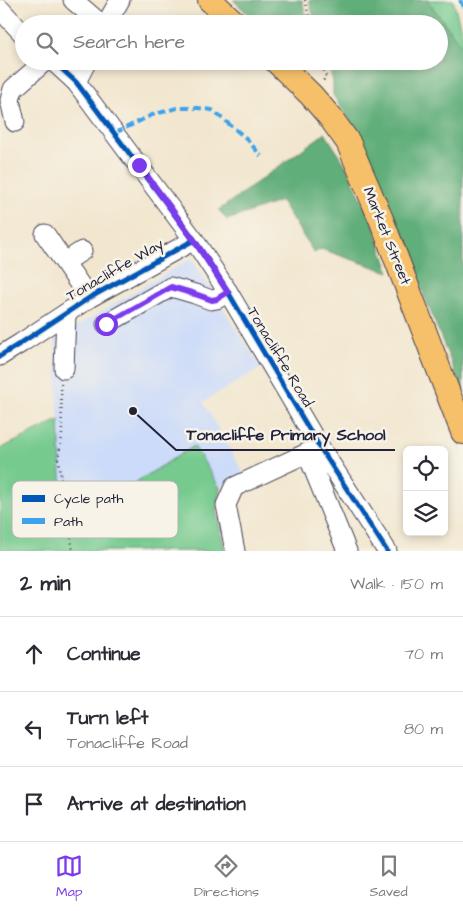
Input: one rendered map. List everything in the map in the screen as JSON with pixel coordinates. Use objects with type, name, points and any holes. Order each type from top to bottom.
[{"type":"main road","points":[[210,0],[226,15]]},
{"type":"main road","name":"Market Street","points":[[285,70],[311,95],[348,142],[381,219],[463,432]]},
{"type":"street","points":[[73,0],[90,15]]},
{"type":"street","points":[[111,15],[120,0]]},
{"type":"street","points":[[0,9],[15,25]]},
{"type":"street","points":[[15,122],[10,100],[13,89],[35,70]]},
{"type":"street","name":"Tonacliffe Road","points":[[63,70],[76,82],[194,240],[228,292],[313,450],[387,551]]},
{"type":"street","points":[[76,82],[82,70]]},
{"type":"street","points":[[45,234],[89,298]]},
{"type":"street","name":"Tonacliffe Way","points":[[0,356],[89,298],[194,240]]},
{"type":"street","points":[[65,262],[82,251]]},
{"type":"street","points":[[106,324],[171,287],[212,300],[228,292]]},
{"type":"street","points":[[64,369],[66,314]]},
{"type":"street","points":[[235,551],[226,505],[234,487],[313,450],[347,551]]},
{"type":"path","points":[[305,0],[309,15]]},
{"type":"path","points":[[324,70],[326,77]]},
{"type":"path","points":[[62,481],[58,459],[62,437],[61,376],[64,369]]},
{"type":"path","points":[[71,538],[73,551]]},
{"type":"shaded area","points":[[191,258],[261,368],[203,402],[244,474],[220,488],[216,511],[225,551],[80,551],[77,538],[178,538],[178,481],[62,481],[55,340]]},
{"type":"green space","points":[[233,0],[302,0],[306,15],[249,15]]},
{"type":"green space","points":[[309,0],[427,0],[438,15],[313,15]]},
{"type":"green space","points":[[427,0],[453,0],[463,36],[463,48],[448,28],[448,15],[438,15]]},
{"type":"green space","points":[[448,28],[463,48],[463,392],[360,136],[333,95],[333,81],[330,70],[448,70]]},
{"type":"green space","points":[[325,133],[346,166],[373,223],[389,272],[321,249],[314,253],[281,201],[227,220],[219,210]]},
{"type":"green space","points":[[59,420],[62,481],[12,481],[12,538],[178,538],[178,481],[138,481],[194,446],[220,488],[216,511],[225,551],[0,551],[0,449]]},
{"type":"marked path","points":[[460,0],[463,7]]},
{"type":"marked path","points":[[115,133],[152,115],[177,108],[212,110],[247,139],[261,156]]},
{"type":"cycle path","points":[[63,70],[76,82],[194,240],[228,292],[319,446],[387,551]]},
{"type":"cycle path","points":[[0,356],[89,298],[194,240]]},
{"type":"place","name":"Tonacliffe Primary School","points":[[133,411]]},
{"type":"route","points":[[106,324],[171,287],[212,300],[228,292],[194,240],[139,165]]}]
